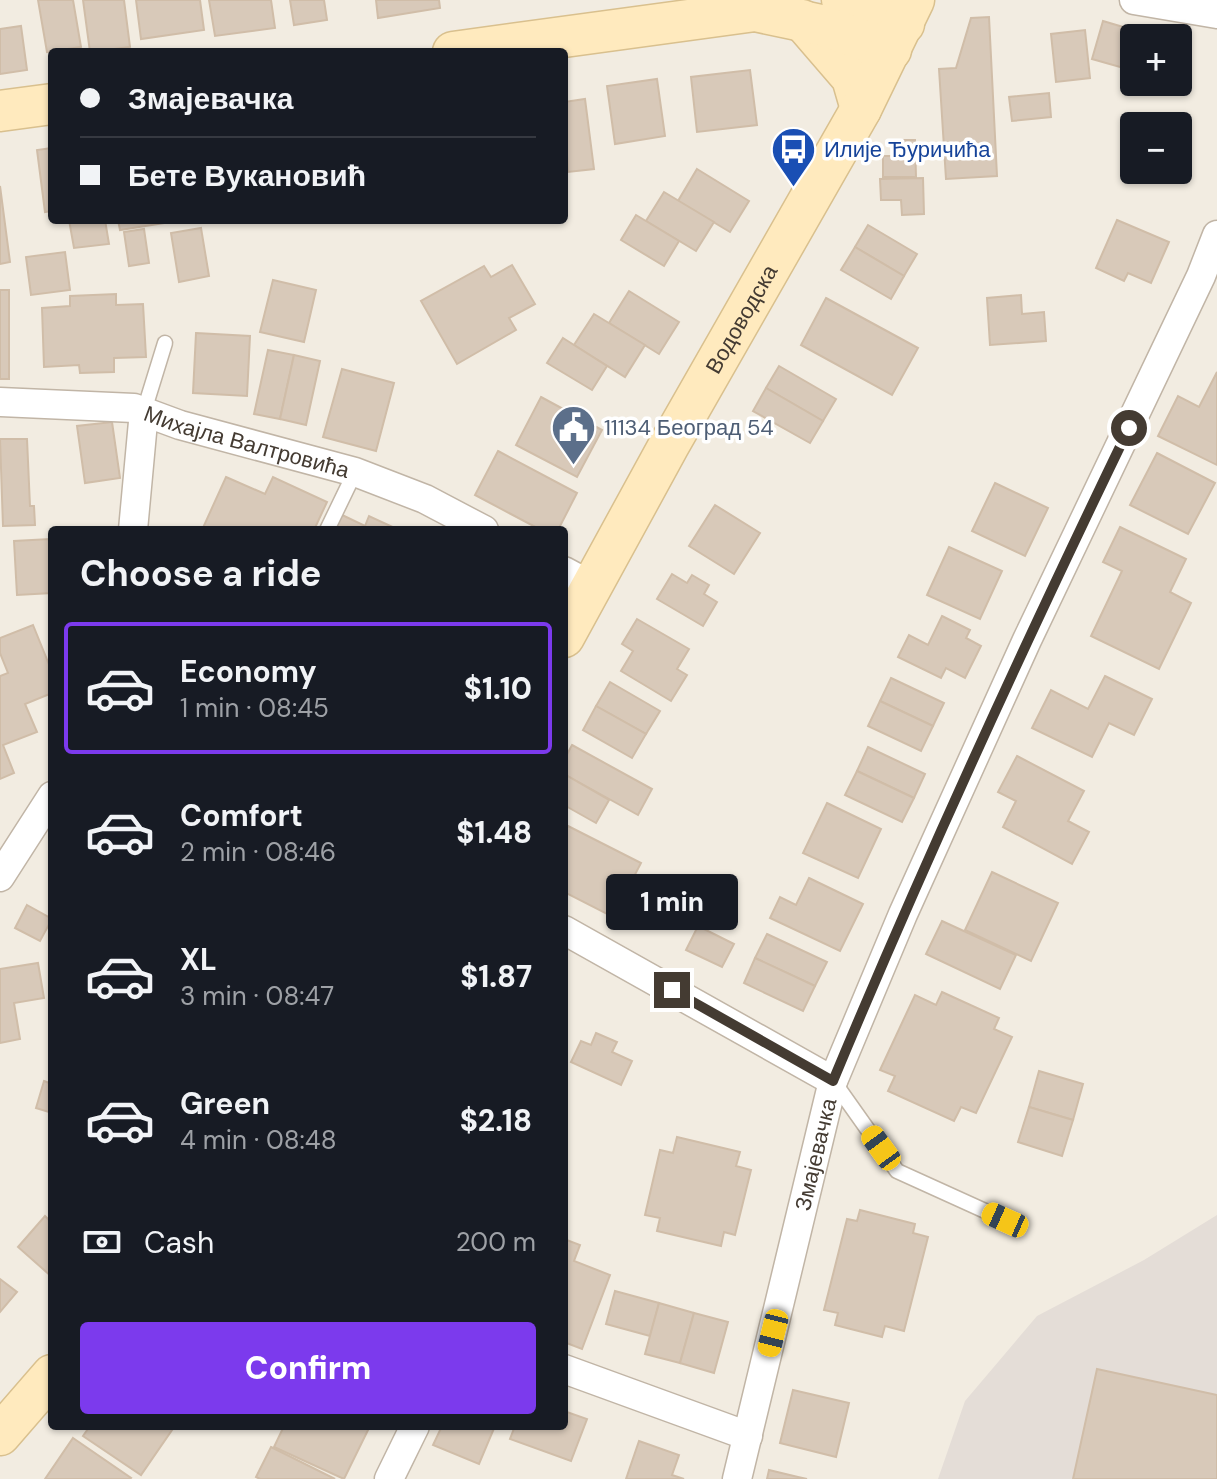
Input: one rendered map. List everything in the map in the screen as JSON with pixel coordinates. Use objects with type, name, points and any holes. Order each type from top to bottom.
[{"type":"street","points":[[842,0],[903,25]]},
{"type":"street","points":[[1134,0],[1217,14]]},
{"type":"street","points":[[479,48],[754,6],[804,10],[868,38],[903,25]]},
{"type":"street","points":[[804,10],[852,78],[861,109]]},
{"type":"street","name":"Водоводска","points":[[568,620],[578,578],[861,109],[903,25]]},
{"type":"street","points":[[0,111],[48,105]]},
{"type":"street","name":"Змајевачка","points":[[737,1479],[833,1081],[903,914],[1027,640],[1195,290],[1217,235]]},
{"type":"street","name":"Михајла Валтровића","points":[[0,402],[92,403],[144,411],[180,425],[355,472],[425,499],[476,526]]},
{"type":"street","points":[[133,526],[144,411]]},
{"type":"street","points":[[0,877],[48,802]]},
{"type":"street","points":[[568,932],[833,1081]]},
{"type":"street","points":[[568,1370],[748,1436]]},
{"type":"street","points":[[0,1435],[48,1380]]},
{"type":"street","points":[[389,1479],[413,1430]]},
{"type":"lane","points":[[144,411],[165,343]]},
{"type":"lane","points":[[329,526],[355,472]]},
{"type":"lane","points":[[833,1081],[897,1171],[1005,1220]]},
{"type":"shaded area","points":[[1217,1215],[1217,1479],[938,1479],[965,1401],[1037,1316],[1144,1260]]},
{"type":"building","points":[[38,0],[73,0],[81,47],[48,48],[47,52]]},
{"type":"building","points":[[83,0],[124,0],[130,47],[89,48]]},
{"type":"building","points":[[136,0],[200,0],[204,30],[141,39]]},
{"type":"building","points":[[209,0],[271,0],[275,28],[215,36]]},
{"type":"building","points":[[290,0],[324,0],[327,20],[294,25]]},
{"type":"building","points":[[376,0],[439,0],[440,8],[378,18]]},
{"type":"building","points":[[989,17],[997,176],[946,179],[939,69],[956,68],[971,18]]},
{"type":"building","points":[[1103,21],[1120,26],[1120,67],[1092,59]]},
{"type":"building","points":[[21,26],[27,70],[0,74],[0,29]]},
{"type":"building","points":[[1085,30],[1090,78],[1056,82],[1051,34]]},
{"type":"building","points":[[750,70],[757,125],[697,132],[691,77]]},
{"type":"building","points":[[657,79],[665,136],[615,144],[607,86]]},
{"type":"building","points":[[1049,93],[1051,117],[1012,121],[1009,97]]},
{"type":"building","points":[[585,99],[594,169],[568,172],[568,101]]},
{"type":"building","points":[[893,140],[915,140],[916,177],[883,177],[883,156],[894,156]]},
{"type":"building","points":[[48,149],[48,212],[45,212],[37,150]]},
{"type":"building","points":[[697,169],[749,201],[730,232],[678,201]]},
{"type":"building","points":[[923,178],[924,214],[902,215],[901,200],[881,200],[880,179]]},
{"type":"building","points":[[0,186],[10,262],[0,264]]},
{"type":"building","points":[[664,192],[714,222],[696,251],[646,221]]},
{"type":"building","points":[[636,215],[679,241],[664,266],[621,240]]},
{"type":"building","points":[[1117,220],[1169,242],[1151,283],[1128,273],[1124,281],[1096,268]]},
{"type":"building","points":[[70,224],[106,224],[109,244],[74,248]]},
{"type":"building","points":[[119,224],[159,224],[120,230]]},
{"type":"building","points":[[868,225],[917,254],[904,276],[855,247]]},
{"type":"building","points":[[201,228],[209,276],[179,282],[171,233]]},
{"type":"building","points":[[144,229],[149,263],[129,266],[124,232]]},
{"type":"building","points":[[855,247],[904,276],[891,299],[841,270]]},
{"type":"building","points":[[65,252],[70,290],[31,295],[26,257]]},
{"type":"building","points":[[512,265],[535,304],[509,318],[516,330],[457,364],[421,301],[484,266],[491,277]]},
{"type":"building","points":[[273,280],[316,290],[304,342],[260,332]]},
{"type":"building","points":[[0,290],[9,290],[9,379],[0,379]]},
{"type":"building","points":[[629,291],[679,322],[659,354],[609,323]]},
{"type":"building","points":[[116,294],[116,305],[143,304],[146,357],[114,358],[114,372],[80,373],[79,365],[44,367],[42,308],[70,306],[70,296]]},
{"type":"building","points":[[1021,295],[1022,314],[1044,312],[1046,341],[990,345],[987,298]]},
{"type":"building","points":[[826,298],[918,348],[892,395],[801,345]]},
{"type":"building","points":[[594,314],[645,345],[625,377],[574,345]]},
{"type":"building","points":[[196,333],[250,336],[247,396],[193,393]]},
{"type":"building","points":[[563,338],[607,366],[592,390],[547,363]]},
{"type":"building","points":[[268,350],[294,355],[280,419],[254,414]]},
{"type":"building","points":[[294,355],[320,361],[306,425],[280,419]]},
{"type":"building","points":[[779,366],[836,399],[823,421],[766,388]]},
{"type":"building","points":[[342,369],[394,383],[376,451],[323,437]]},
{"type":"building","points":[[1217,372],[1217,465],[1158,436],[1178,396],[1199,407]]},
{"type":"building","points":[[766,388],[823,421],[810,443],[753,411]]},
{"type":"building","points":[[541,397],[602,430],[577,477],[516,445]]},
{"type":"building","points":[[112,422],[120,478],[85,483],[77,426]]},
{"type":"building","points":[[0,439],[27,439],[30,506],[34,506],[35,525],[3,526]]},
{"type":"building","points":[[498,451],[577,493],[560,526],[533,526],[475,495]]},
{"type":"building","points":[[1157,453],[1215,483],[1188,534],[1130,505]]},
{"type":"building","points":[[226,477],[265,494],[273,477],[327,502],[316,526],[204,526]]},
{"type":"building","points":[[995,483],[1048,508],[1025,556],[972,531]]},
{"type":"building","points":[[715,505],[760,533],[734,574],[689,546]]},
{"type":"building","points":[[340,514],[365,526],[335,526]]},
{"type":"building","points":[[369,516],[390,526],[365,526]]},
{"type":"building","points":[[1120,527],[1186,559],[1170,592],[1191,603],[1159,669],[1091,636],[1122,571],[1103,562]]},
{"type":"building","points":[[48,539],[48,593],[17,595],[14,541]]},
{"type":"building","points":[[949,547],[1002,571],[980,619],[927,595]]},
{"type":"building","points":[[672,574],[687,583],[692,575],[709,585],[704,594],[717,602],[703,626],[657,599]]},
{"type":"building","points":[[942,616],[970,630],[966,638],[981,646],[965,678],[946,668],[941,678],[898,657],[909,635],[928,645]]},
{"type":"building","points":[[637,619],[689,649],[677,669],[687,675],[671,701],[621,671],[633,651],[622,644]]},
{"type":"building","points":[[33,625],[48,662],[48,695],[25,704],[37,732],[3,745],[14,773],[0,779],[0,676],[8,673],[0,653],[0,638]]},
{"type":"building","points":[[1105,676],[1152,699],[1134,735],[1109,723],[1092,757],[1032,728],[1051,690],[1088,709]]},
{"type":"building","points":[[891,678],[944,703],[933,726],[880,701]]},
{"type":"building","points":[[610,682],[660,711],[646,734],[596,706]]},
{"type":"building","points":[[880,701],[933,726],[921,751],[868,726]]},
{"type":"building","points":[[596,706],[646,734],[632,758],[583,730]]},
{"type":"building","points":[[572,745],[652,789],[638,815],[568,776],[568,752]]},
{"type":"building","points":[[868,747],[925,774],[914,798],[857,771]]},
{"type":"building","points":[[1017,756],[1084,791],[1068,821],[1089,832],[1072,864],[1003,827],[1016,801],[998,792]]},
{"type":"building","points":[[857,771],[914,798],[902,822],[845,795]]},
{"type":"building","points":[[568,776],[609,800],[596,823],[568,807]]},
{"type":"building","points":[[827,803],[881,829],[858,878],[803,853]]},
{"type":"building","points":[[568,826],[641,863],[613,917],[568,894]]},
{"type":"building","points":[[992,872],[1058,903],[1031,961],[965,930]]},
{"type":"building","points":[[809,878],[863,904],[840,951],[770,918],[780,897],[796,905]]},
{"type":"building","points":[[27,905],[48,917],[48,926],[40,941],[15,928]]},
{"type":"building","points":[[942,921],[1016,955],[1000,989],[926,954]]},
{"type":"building","points":[[698,926],[734,944],[722,967],[686,950]]},
{"type":"building","points":[[767,934],[827,962],[815,986],[755,958]]},
{"type":"building","points":[[755,958],[815,986],[803,1011],[744,983]]},
{"type":"building","points":[[38,963],[44,998],[14,1003],[20,1039],[0,1043],[0,969]]},
{"type":"building","points":[[942,992],[999,1018],[994,1029],[1012,1037],[976,1113],[961,1107],[954,1121],[888,1091],[895,1076],[880,1070],[915,995],[936,1005]]},
{"type":"building","points":[[596,1033],[617,1042],[612,1052],[632,1061],[621,1085],[571,1062],[581,1041],[591,1045]]},
{"type":"building","points":[[1039,1071],[1083,1084],[1073,1120],[1029,1107]]},
{"type":"building","points":[[44,1081],[48,1082],[48,1112],[36,1108]]},
{"type":"building","points":[[1029,1107],[1073,1120],[1062,1156],[1018,1142]]},
{"type":"building","points":[[677,1137],[740,1152],[736,1166],[751,1170],[735,1235],[724,1232],[721,1246],[657,1231],[660,1218],[645,1215],[660,1150],[673,1153]]},
{"type":"building","points":[[860,1210],[915,1224],[913,1233],[928,1237],[904,1331],[885,1326],[882,1337],[835,1325],[838,1313],[824,1310],[847,1219],[857,1221]]},
{"type":"building","points":[[45,1216],[48,1219],[48,1273],[18,1247]]},
{"type":"building","points":[[568,1240],[580,1245],[574,1261],[610,1275],[582,1349],[568,1344]]},
{"type":"building","points":[[0,1279],[17,1292],[0,1312]]},
{"type":"building","points":[[615,1291],[659,1303],[650,1336],[606,1324]]},
{"type":"building","points":[[659,1303],[694,1313],[680,1363],[645,1354]]},
{"type":"building","points":[[694,1313],[728,1322],[714,1373],[680,1363]]},
{"type":"building","points":[[1097,1369],[1217,1395],[1217,1479],[1073,1479]]},
{"type":"building","points":[[793,1390],[849,1403],[836,1457],[780,1443]]},
{"type":"building","points":[[568,1412],[587,1419],[571,1461],[510,1439],[513,1430],[568,1430]]},
{"type":"building","points":[[87,1430],[172,1430],[141,1475],[83,1436]]},
{"type":"building","points":[[282,1430],[368,1430],[344,1479],[274,1447]]},
{"type":"building","points":[[440,1430],[493,1430],[479,1464],[433,1445]]},
{"type":"building","points":[[73,1438],[131,1478],[45,1479]]},
{"type":"building","points":[[639,1441],[679,1455],[672,1475],[684,1479],[626,1479]]},
{"type":"building","points":[[271,1447],[335,1479],[260,1479],[256,1477]]},
{"type":"building","points":[[769,1470],[798,1477],[807,1479],[767,1479]]},
{"type":"place","name":"Илије Ђуричића","points":[[793,188]]},
{"type":"place","name":"11134 Београд 54","points":[[573,466]]},
{"type":"route","points":[[672,990],[833,1081],[903,914],[1027,640],[1129,428]]}]
